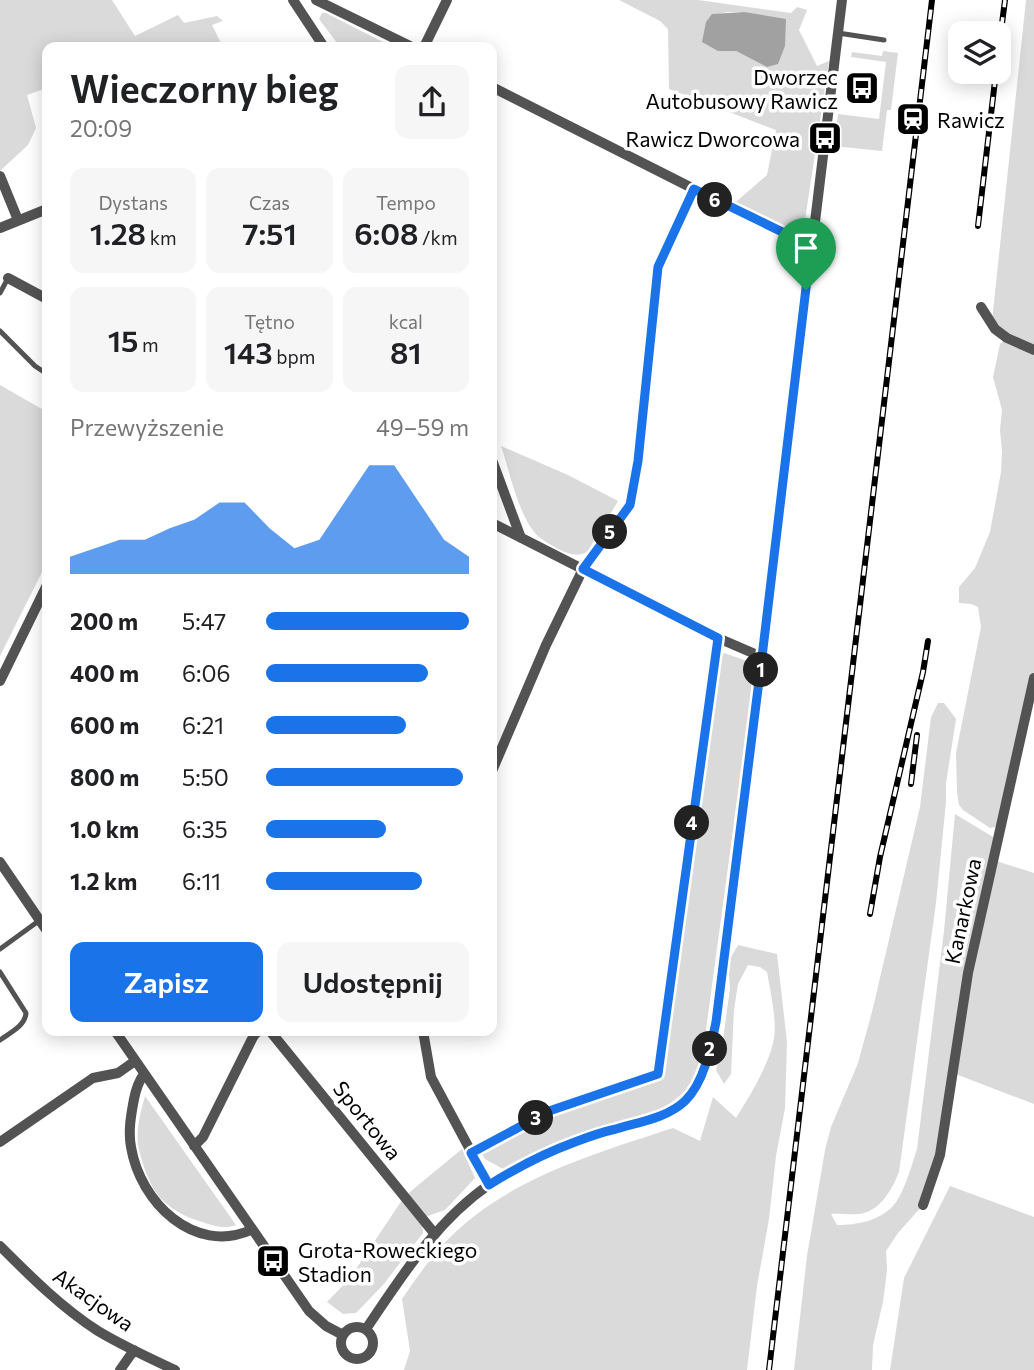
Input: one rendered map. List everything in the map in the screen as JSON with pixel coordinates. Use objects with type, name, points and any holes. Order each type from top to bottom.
[{"type":"street","points":[[293,0],[321,42]]},
{"type":"street","points":[[316,0],[400,42]]},
{"type":"street","points":[[426,42],[447,0]]},
{"type":"street","points":[[366,1329],[434,1233],[489,1185],[530,1162],[573,1143],[664,1114],[684,1102],[694,1090],[704,1068],[716,1022],[842,0]]},
{"type":"street","points":[[497,90],[811,246]]},
{"type":"street","points":[[0,176],[18,220]]},
{"type":"street","points":[[497,759],[546,645],[583,569],[630,505],[638,461],[658,267],[694,189]]},
{"type":"street","points":[[0,228],[42,210]]},
{"type":"street","points":[[8,278],[42,296]]},
{"type":"street","points":[[981,307],[995,329],[1007,338],[1034,349]]},
{"type":"street","points":[[497,473],[521,538]]},
{"type":"street","points":[[497,526],[718,638],[762,657]]},
{"type":"street","points":[[0,681],[42,595]]},
{"type":"street","name":"Kanarkowa","points":[[923,1205],[940,1154],[968,973],[1034,678]]},
{"type":"street","points":[[0,862],[42,923]]},
{"type":"street","points":[[118,1036],[309,1311],[326,1326],[343,1335]]},
{"type":"street","points":[[194,1146],[203,1137],[255,1036]]},
{"type":"street","name":"Sportowa","points":[[274,1036],[434,1233]]},
{"type":"street","points":[[424,1036],[431,1077],[489,1185]]},
{"type":"street","points":[[0,1142],[93,1079],[118,1073],[135,1061]]},
{"type":"street","points":[[144,1074],[135,1090],[130,1139],[137,1168],[156,1203],[174,1220],[196,1232],[234,1237],[251,1230]]},
{"type":"street","name":"Akacjowa","points":[[0,1246],[67,1308],[98,1330],[176,1370]]},
{"type":"street","points":[[356,1327],[366,1329],[373,1337],[373,1348],[360,1365],[343,1352],[341,1343],[347,1331],[356,1327]]},
{"type":"street","points":[[120,1370],[134,1350]]},
{"type":"lane","points":[[838,33],[884,40]]},
{"type":"lane","points":[[0,293],[8,278]]},
{"type":"lane","points":[[0,331],[42,371]]},
{"type":"lane","points":[[471,1153],[549,1111],[658,1074],[718,638]]},
{"type":"lane","points":[[0,948],[40,920]]},
{"type":"lane","points":[[0,972],[26,1013],[22,1025],[0,1040]]},
{"type":"shaded area","points":[[0,0],[112,0],[135,36],[178,15],[184,23],[217,16],[223,21],[212,25],[220,42],[42,42],[42,90],[27,95],[36,128],[28,145],[0,171]]},
{"type":"shaded area","points":[[619,0],[698,0],[791,13],[797,7],[807,10],[799,30],[817,66],[829,61],[803,233],[793,238],[730,207],[767,175],[776,130],[669,89],[668,29],[660,21]],"holes":[[[744,12],[767,67],[736,51],[718,51],[712,15]]]},
{"type":"shaded area","points":[[1026,0],[1034,0],[1034,697],[1001,826],[990,828],[963,810],[959,805],[957,792],[956,753],[981,627],[978,607],[959,603],[959,587],[975,568],[990,532],[1001,472],[1002,410],[993,377],[1000,344],[1006,338],[992,321]]},
{"type":"shaded area","points":[[744,12],[786,19],[785,46],[778,64],[767,67],[736,51],[718,51],[702,42],[706,22],[712,14]]},
{"type":"shaded area","points":[[322,13],[326,13],[383,42],[336,42],[319,19]]},
{"type":"shaded area","points":[[883,51],[898,53],[891,110],[887,110],[882,151],[834,146],[838,114],[879,119],[886,62],[851,57],[852,52],[882,56]]},
{"type":"shaded area","points":[[0,385],[42,409],[42,572],[0,656]]},
{"type":"shaded area","points":[[501,446],[568,475],[618,501],[588,551],[577,555],[566,552],[535,533],[519,503]]},
{"type":"shaded area","points":[[724,653],[750,662],[755,668],[703,1052],[696,1075],[682,1094],[658,1110],[585,1133],[503,1169],[485,1159],[482,1154],[485,1150],[550,1115],[656,1080],[662,1074],[720,657]]},
{"type":"shaded area","points":[[938,703],[944,703],[956,719],[946,783],[936,903],[899,1172],[886,1197],[876,1207],[864,1213],[831,1214],[837,1225],[867,1221],[893,1206],[904,1187],[917,1149],[944,931],[955,814],[998,840],[993,860],[1034,873],[1034,1104],[953,1073],[940,1155],[923,1205],[886,1251],[887,1270],[873,1345],[872,1370],[794,1370],[807,1256],[825,1150],[831,1127],[858,1063],[872,1012],[920,807],[931,717]]},
{"type":"shaded area","points":[[738,945],[777,954],[787,1042],[785,1108],[757,1286],[747,1370],[404,1370],[410,1351],[402,1299],[444,1244],[483,1209],[534,1179],[561,1167],[673,1128],[700,1141],[713,1097],[736,1118],[764,1068],[775,1031],[767,972],[760,967],[748,965],[738,984],[731,1074],[724,1084],[716,1070],[730,988],[728,962]]},
{"type":"shaded area","points":[[145,1096],[236,1225],[218,1226],[194,1219],[171,1207],[158,1195],[145,1171],[138,1144],[138,1126]]},
{"type":"shaded area","points":[[462,1149],[475,1178],[445,1210],[422,1218],[423,1233],[383,1285],[356,1313],[343,1314],[327,1302],[350,1278],[400,1203]]},
{"type":"shaded area","points":[[950,1186],[1034,1217],[1034,1370],[890,1370],[904,1278]]},
{"type":"railway","points":[[769,1370],[932,0]]},
{"type":"railway","points":[[1002,21],[1005,0]]},
{"type":"railway","points":[[978,226],[995,84]]},
{"type":"railway","points":[[870,914],[928,641]]},
{"type":"railway","points":[[911,784],[917,735]]},
{"type":"place","name":"Dworzec Autobusowy Rawicz","points":[[862,88]]},
{"type":"place","name":"Rawicz","points":[[913,119]]},
{"type":"place","name":"Rawicz Dworcowa","points":[[825,138]]},
{"type":"place","name":"Grota-Roweckiego Stadion","points":[[273,1261]]},
{"type":"route","points":[[694,189],[811,246],[806,290],[716,1022],[704,1068],[694,1090],[684,1102],[664,1114],[573,1143],[530,1162],[489,1185],[471,1153],[549,1111],[658,1074],[718,638],[583,569],[630,505],[638,461],[658,267],[694,189]]}]
